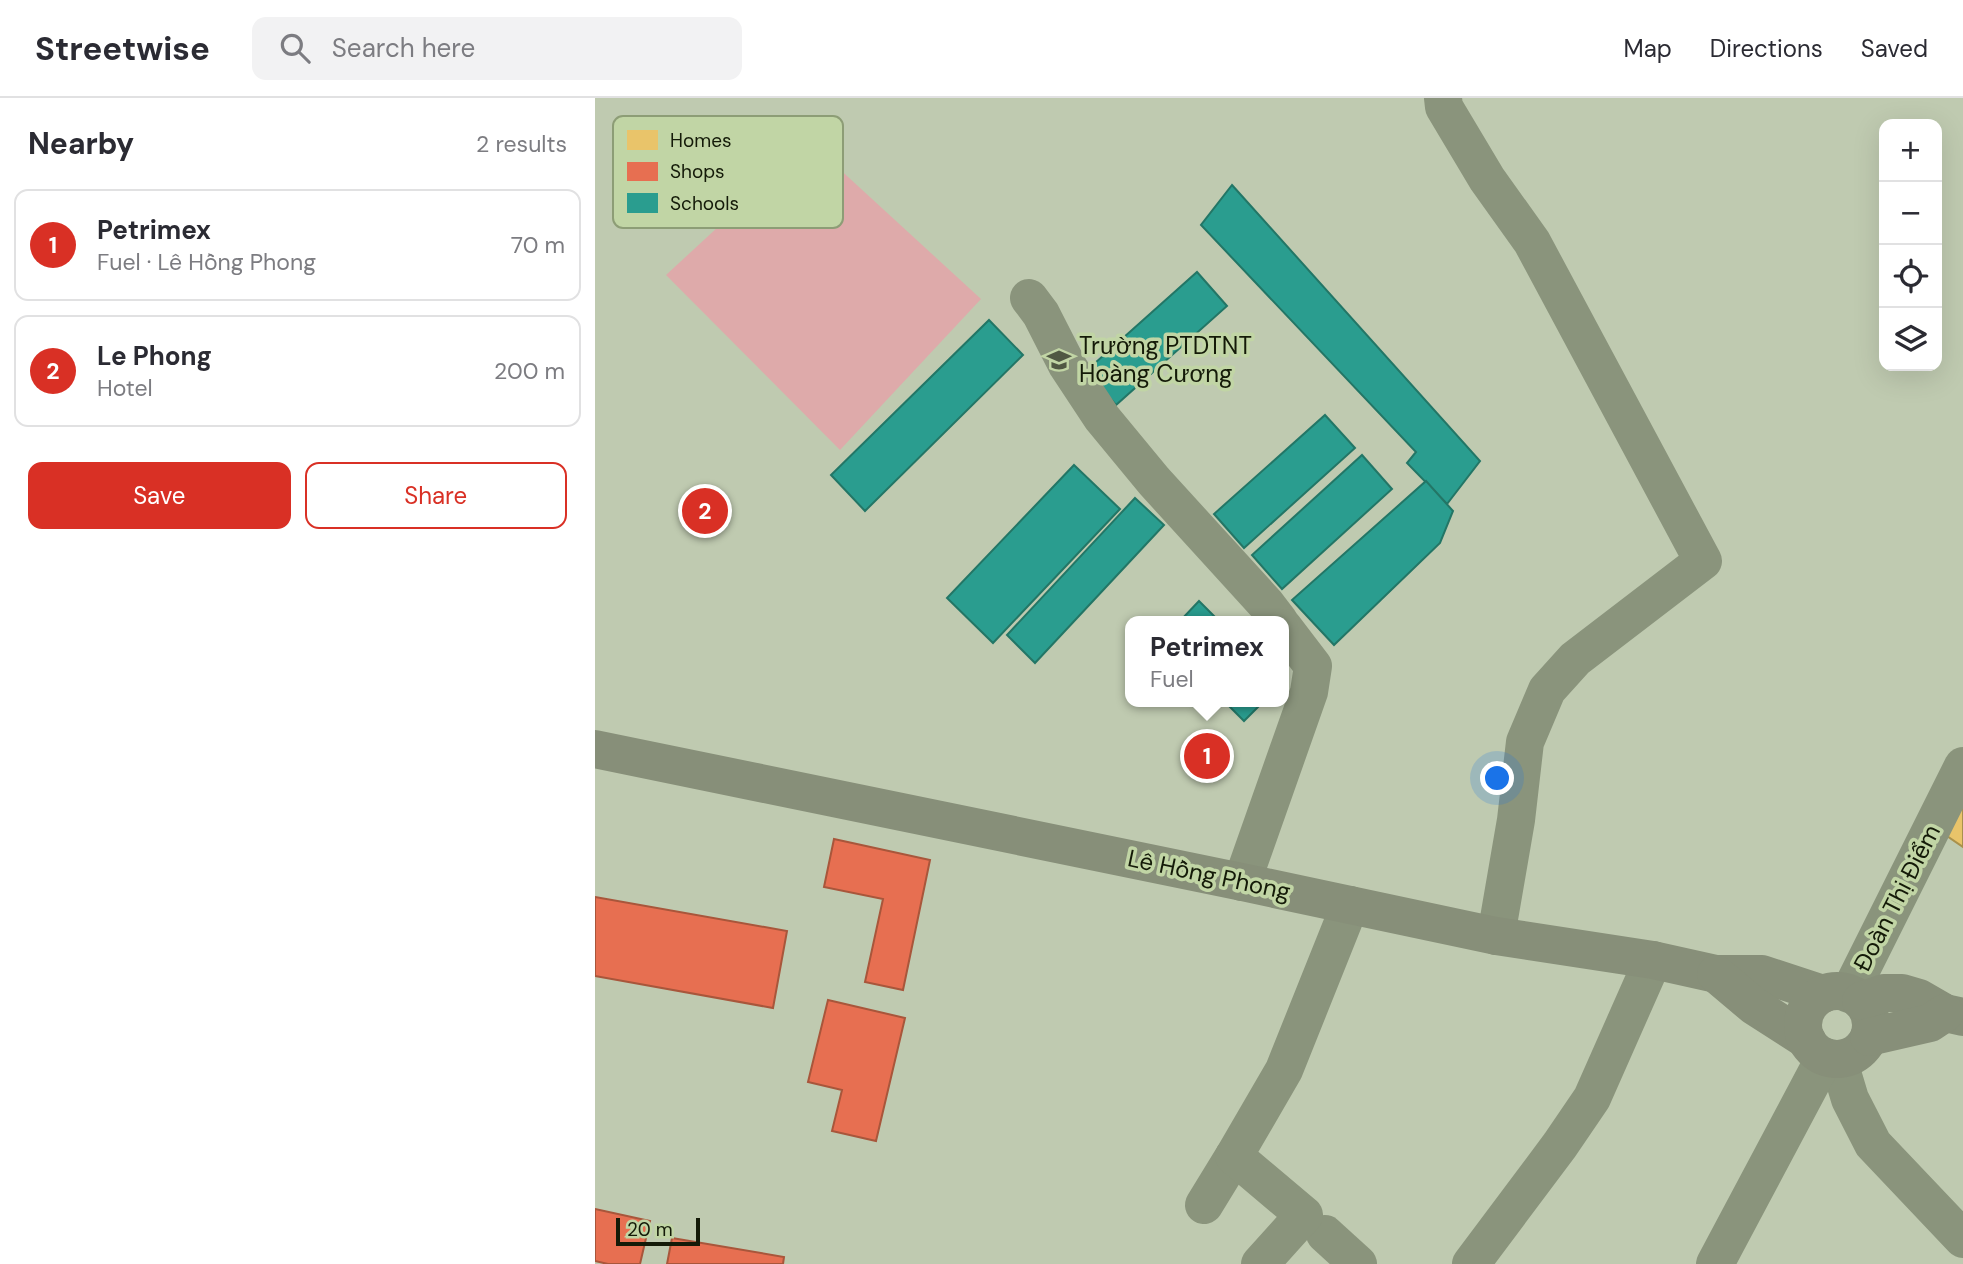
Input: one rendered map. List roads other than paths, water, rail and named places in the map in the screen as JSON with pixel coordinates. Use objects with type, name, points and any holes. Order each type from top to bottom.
[{"type":"main road","name":"Lê Hồng Phong","points":[[595,749],[1496,936],[1653,960],[1716,974],[1762,974],[1844,996]]},
{"type":"main road","points":[[1716,974],[1754,1006],[1823,1052],[1851,1057],[1862,1049],[1869,1037],[1871,1024],[1868,1011],[1844,996]]},
{"type":"main road","points":[[1823,1052],[1803,1027],[1806,1014],[1813,1003],[1844,996],[1902,993],[1954,1015]]},
{"type":"main road","points":[[1869,1037],[1954,1015]]},
{"type":"street","points":[[1443,98],[1444,107],[1487,179],[1532,242],[1703,561],[1575,659],[1547,691],[1525,742],[1516,820],[1496,936]]},
{"type":"street","points":[[1029,298],[1101,418],[1275,616]]},
{"type":"street","points":[[1242,882],[1309,691],[1313,666],[1289,635]]},
{"type":"street","name":"Đoàn Thị Điểm","points":[[1844,996],[1963,766]]},
{"type":"street","points":[[1204,1205],[1284,1070],[1350,905]]},
{"type":"street","points":[[1471,1264],[1592,1098],[1653,960]]},
{"type":"street","points":[[1823,1052],[1873,1144],[1963,1240]]},
{"type":"street","points":[[1716,1264],[1823,1052]]},
{"type":"street","points":[[1234,1156],[1304,1215],[1260,1264]]},
{"type":"street","points":[[1325,1234],[1358,1264]]},
{"type":"place","name":"Trường PTDTNT Hoàng Cương","points":[[1059,360]]},
{"type":"place","name":"Le Phong","points":[[705,511]]},
{"type":"place","name":"Petrimex","points":[[1207,756]]}]
